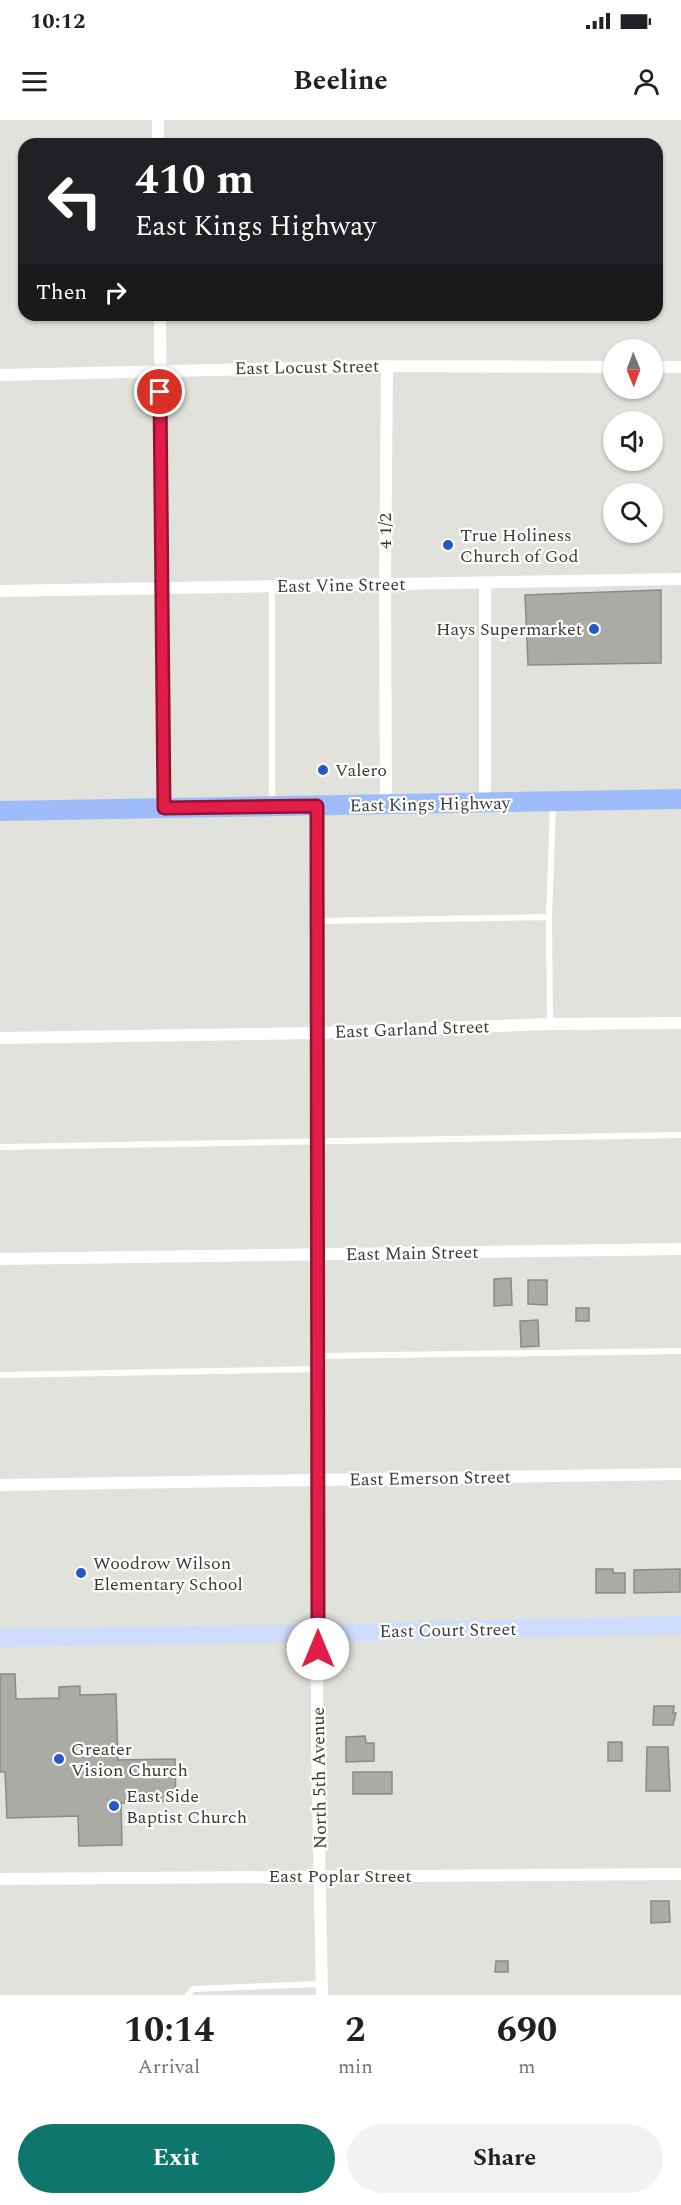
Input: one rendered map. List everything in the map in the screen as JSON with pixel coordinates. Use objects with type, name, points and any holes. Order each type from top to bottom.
[{"type":"main road","name":"East Kings Highway","points":[[0,811],[681,799]]},
{"type":"street","points":[[158,120],[158,138]]},
{"type":"street","points":[[160,321],[164,808]]},
{"type":"street","name":"East Locust Street","points":[[0,375],[387,366],[603,367]]},
{"type":"street","name":"4 1/2","points":[[386,805],[387,366]]},
{"type":"street","points":[[663,367],[681,368]]},
{"type":"street","name":"East Vine Street","points":[[0,591],[681,579]]},
{"type":"street","points":[[484,803],[485,582]]},
{"type":"street","name":"North 5th Avenue","points":[[317,806],[316,1362],[322,1989]]},
{"type":"street","name":"East Garland Street","points":[[0,1038],[316,1033],[550,1024],[681,1023]]},
{"type":"street","name":"East Main Street","points":[[0,1259],[681,1249]]},
{"type":"street","name":"East Emerson Street","points":[[0,1485],[681,1474]]},
{"type":"street","name":"East Court Street","points":[[0,1638],[318,1634],[681,1625]]},
{"type":"street","name":"East Poplar Street","points":[[0,1879],[681,1875]]},
{"type":"lane","points":[[272,587],[272,807]]},
{"type":"lane","points":[[550,1024],[549,917],[554,801]]},
{"type":"lane","points":[[318,921],[549,917]]},
{"type":"lane","points":[[0,1147],[681,1135]]},
{"type":"lane","points":[[0,1375],[316,1362],[681,1351]]},
{"type":"lane","points":[[188,1995],[193,1989],[322,1989]]},
{"type":"building","name":"Hays Supermarket","points":[[661,590],[661,663],[528,665],[525,595]]},
{"type":"building","points":[[511,1278],[512,1305],[494,1306],[494,1279]]},
{"type":"building","points":[[528,1280],[547,1280],[547,1305],[528,1304]]},
{"type":"building","points":[[576,1308],[589,1308],[589,1321],[576,1321]]},
{"type":"building","points":[[538,1320],[539,1346],[521,1347],[520,1321]]},
{"type":"building","points":[[596,1569],[613,1569],[613,1573],[625,1573],[625,1593],[596,1593]]},
{"type":"building","points":[[680,1569],[680,1592],[634,1593],[634,1570]]},
{"type":"building","name":"Greater Vision Church","points":[[0,1674],[15,1674],[16,1699],[59,1698],[59,1687],[80,1686],[80,1695],[116,1694],[118,1760],[175,1759],[176,1801],[121,1803],[122,1845],[79,1846],[78,1816],[7,1818],[5,1772],[0,1772]]},
{"type":"building","points":[[654,1706],[674,1706],[673,1713],[676,1713],[673,1725],[653,1725]]},
{"type":"building","points":[[365,1736],[366,1743],[374,1743],[374,1761],[346,1762],[346,1737]]},
{"type":"building","points":[[608,1742],[622,1742],[622,1761],[608,1761]]},
{"type":"building","points":[[647,1747],[668,1747],[670,1791],[646,1791]]},
{"type":"building","points":[[353,1772],[392,1772],[392,1794],[353,1794]]},
{"type":"building","points":[[651,1901],[669,1901],[670,1922],[651,1923]]},
{"type":"building","points":[[496,1961],[508,1961],[508,1972],[495,1972]]},
{"type":"place","name":"True Holiness Church of God","points":[[448,545]]},
{"type":"place","name":"Hays Supermarket","points":[[594,629]]},
{"type":"place","name":"Valero","points":[[323,770]]},
{"type":"place","name":"Woodrow Wilson Elementary School","points":[[81,1573]]},
{"type":"place","name":"Greater Vision Church","points":[[59,1759]]},
{"type":"place","name":"East Side Baptist Church","points":[[114,1806]]},
{"type":"route","points":[[160,392],[164,808],[317,806],[318,1649]]}]
